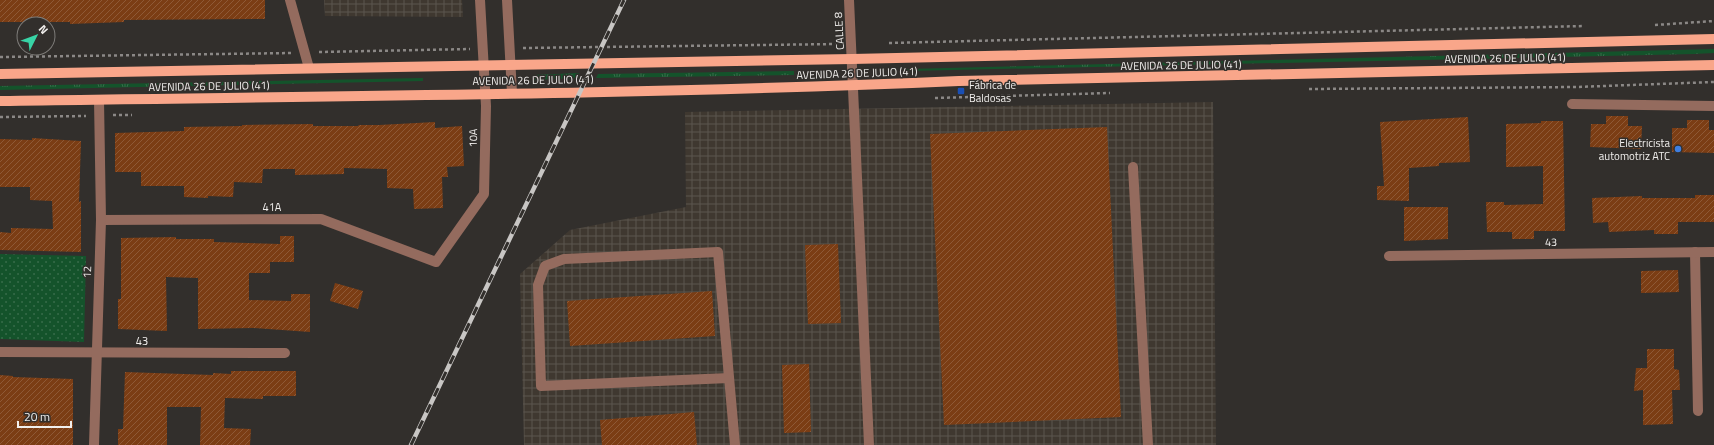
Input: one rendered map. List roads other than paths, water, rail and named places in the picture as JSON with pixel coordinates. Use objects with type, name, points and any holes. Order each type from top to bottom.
[{"type":"main road","name":"AVENIDA 26 DE JULIO (41)","points":[[0,74],[484,64],[594,64],[852,59],[1714,38]]},
{"type":"main road","name":"AVENIDA 26 DE JULIO (41)","points":[[0,101],[853,86],[967,81],[1714,65]]},
{"type":"street","points":[[290,0],[309,68]]},
{"type":"street","name":"10A","points":[[436,262],[484,194],[485,93],[480,0]]},
{"type":"street","points":[[507,0],[512,93]]},
{"type":"street","name":"CALLE 8","points":[[849,0],[869,445]]},
{"type":"street","name":"12","points":[[94,445],[101,220],[99,100]]},
{"type":"street","points":[[1572,104],[1714,106]]},
{"type":"street","points":[[1133,166],[1148,445]]},
{"type":"street","name":"41A","points":[[101,220],[321,219],[436,262]]},
{"type":"street","points":[[730,378],[541,386],[538,285],[544,266],[564,260],[718,252],[730,378],[735,445]]},
{"type":"street","points":[[1695,252],[1698,411]]},
{"type":"street","name":"43","points":[[1389,256],[1714,252]]},
{"type":"street","name":"43","points":[[0,352],[285,353]]},
{"type":"railway","points":[[411,445],[624,0]]},
{"type":"place","name":"Fábrica de Baldosas","points":[[961,91]]},
{"type":"place","name":"Electricista automotriz ATC","points":[[1678,149]]}]
